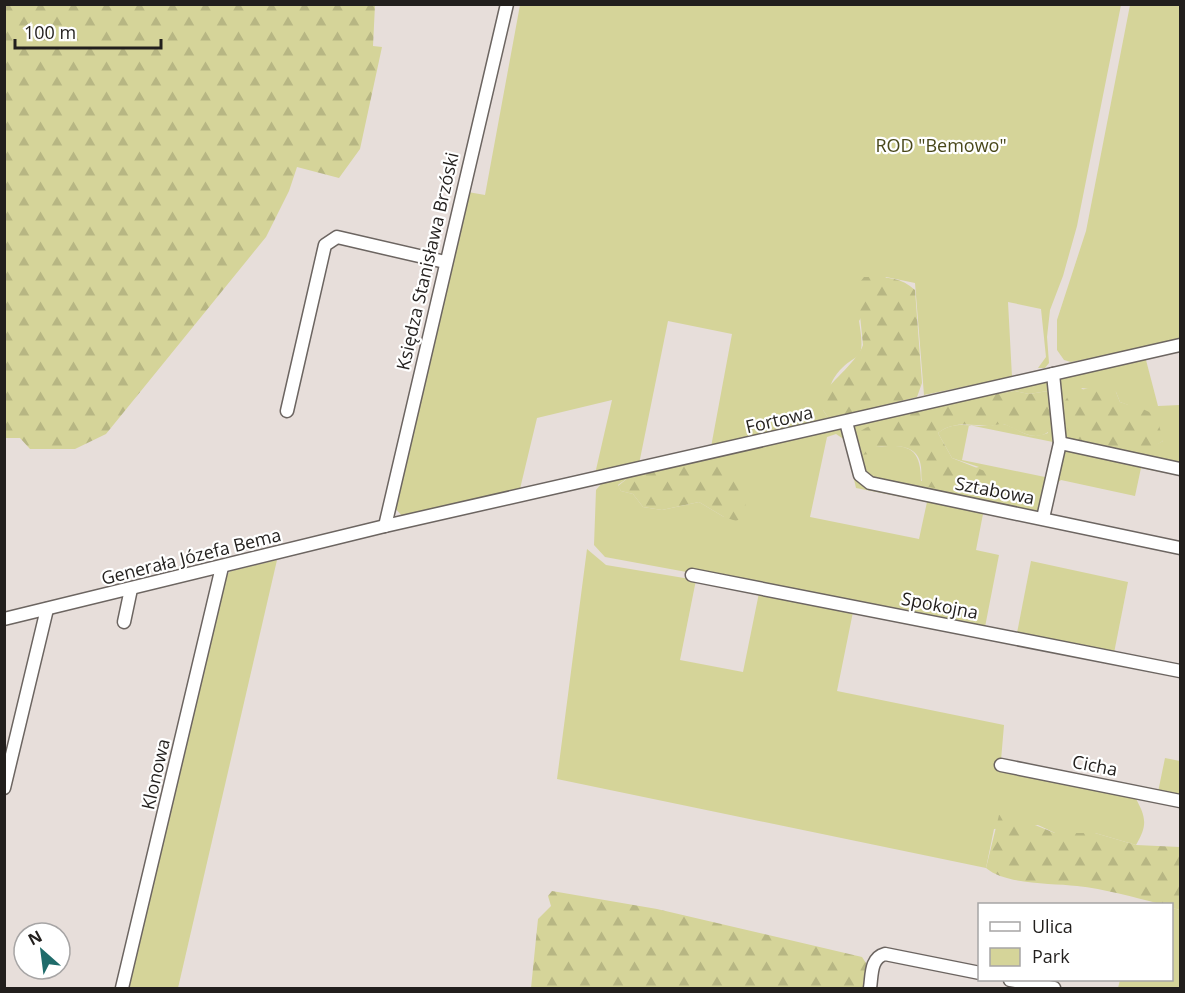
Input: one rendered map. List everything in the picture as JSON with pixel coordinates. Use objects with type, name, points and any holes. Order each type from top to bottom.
[{"type":"street","name":"Księdza Stanisława Brzóski","points":[[386,526],[445,261],[507,4]]},
{"type":"street","points":[[287,411],[326,245],[337,237],[445,261]]},
{"type":"street","name":"Fortowa","points":[[386,526],[1180,345]]},
{"type":"street","points":[[1043,518],[1060,443],[1053,374]]},
{"type":"street","name":"Sztabowa","points":[[846,422],[860,475],[870,483],[1180,548]]},
{"type":"street","points":[[1060,443],[1180,469]]},
{"type":"street","name":"Generała Józefa Bema","points":[[4,619],[386,526]]},
{"type":"street","name":"Klonowa","points":[[122,988],[222,567]]},
{"type":"street","name":"Spokojna","points":[[692,575],[1180,671]]},
{"type":"street","points":[[124,622],[131,589]]},
{"type":"street","points":[[4,788],[47,609]]},
{"type":"street","name":"Cicha","points":[[1001,765],[1180,801]]},
{"type":"street","points":[[870,988],[874,962],[878,956],[885,954],[978,973]]},
{"type":"street","points":[[1016,981],[1054,988]]},
{"type":"green space","points":[[4,5],[375,5],[373,46],[382,47],[360,149],[339,178],[297,167],[289,191],[266,237],[106,434],[75,449],[30,449],[20,438],[5,438]]},
{"type":"green space","name":"ROD \"Bemowo\"","points":[[520,5],[1121,5],[1077,226],[1063,276],[1050,310],[1047,337],[1049,363],[1045,368],[1038,368],[1046,357],[1041,309],[1008,302],[1012,377],[924,395],[915,283],[886,277],[859,321],[860,352],[841,369],[831,385],[823,410],[829,419],[711,447],[732,334],[668,321],[639,464],[595,474],[612,400],[537,418],[519,493],[403,517],[394,507],[468,192],[485,195]]},
{"type":"green space","points":[[1130,5],[1180,5],[1180,341],[1071,362],[1064,360],[1057,350],[1057,320],[1086,231]]},
{"type":"green space","points":[[864,277],[885,277],[897,280],[915,290],[922,383],[917,397],[829,419],[823,410],[821,396],[856,357],[863,345],[857,286]]},
{"type":"green space","points":[[1146,360],[1158,406],[1180,405],[1180,476],[1141,468],[1135,496],[1061,480],[1056,484],[1058,377]],"holes":[[[1081,388],[1116,392],[1120,402],[1128,405],[1163,441],[1155,445]]]},
{"type":"green space","points":[[1049,379],[1056,438],[1053,442],[971,425],[1003,424],[1034,436],[1048,433],[1048,391],[1029,394],[1015,391],[978,397],[875,447],[895,446],[910,449],[918,460],[921,481],[979,467],[952,458],[938,433],[956,425],[969,425],[962,460],[1045,477],[1048,481],[1039,512],[879,484],[864,473],[854,429],[857,423]]},
{"type":"green space","points":[[1107,386],[1116,392],[1120,402],[1150,412],[1158,422],[1163,441],[1140,455],[1073,442],[1065,416],[1066,399],[1079,390]]},
{"type":"green space","points":[[1015,391],[1029,394],[1048,391],[1052,396],[1053,428],[1047,433],[1035,436],[1003,424],[962,425],[944,429],[938,433],[952,458],[987,472],[989,477],[986,487],[975,496],[924,486],[916,453],[904,447],[875,447],[870,454],[861,455],[857,446],[859,432],[892,417],[934,406]]},
{"type":"green space","points":[[840,429],[844,431],[865,484],[980,509],[983,514],[976,550],[999,555],[985,627],[605,557],[594,545],[596,490],[601,484],[629,477],[618,485],[621,491],[633,494],[643,507],[662,510],[699,502],[724,517],[705,458]],"holes":[[[836,434],[845,440],[856,488],[927,502],[919,539],[810,517],[827,437]]]},
{"type":"green space","points":[[705,458],[727,460],[741,486],[746,516],[736,521],[724,517],[699,502],[662,510],[643,507],[633,494],[621,491],[618,486],[629,477]]},
{"type":"green space","points":[[587,549],[606,565],[696,580],[680,660],[743,672],[759,593],[853,612],[837,691],[1004,725],[1000,772],[1012,772],[1135,797],[1144,821],[1140,838],[1136,845],[1095,833],[1055,833],[1038,825],[994,829],[986,868],[557,779]]},
{"type":"green space","points":[[277,560],[178,988],[126,988],[225,576],[231,571]]},
{"type":"green space","points":[[1031,561],[1128,582],[1114,653],[1017,633]]},
{"type":"green space","points":[[1165,758],[1180,761],[1180,797],[1158,792]]},
{"type":"green space","points":[[1007,814],[1055,833],[1095,833],[1136,845],[1180,847],[1180,910],[1173,908],[1173,903],[1156,903],[1108,891],[1017,880],[995,874],[986,868],[999,815]]},
{"type":"green space","points":[[552,891],[657,909],[862,957],[868,966],[864,988],[531,988],[538,919],[551,906],[548,896]]},
{"type":"green space","points":[[1173,908],[1180,910],[1180,988],[1118,988],[1120,981],[1173,981]]}]
